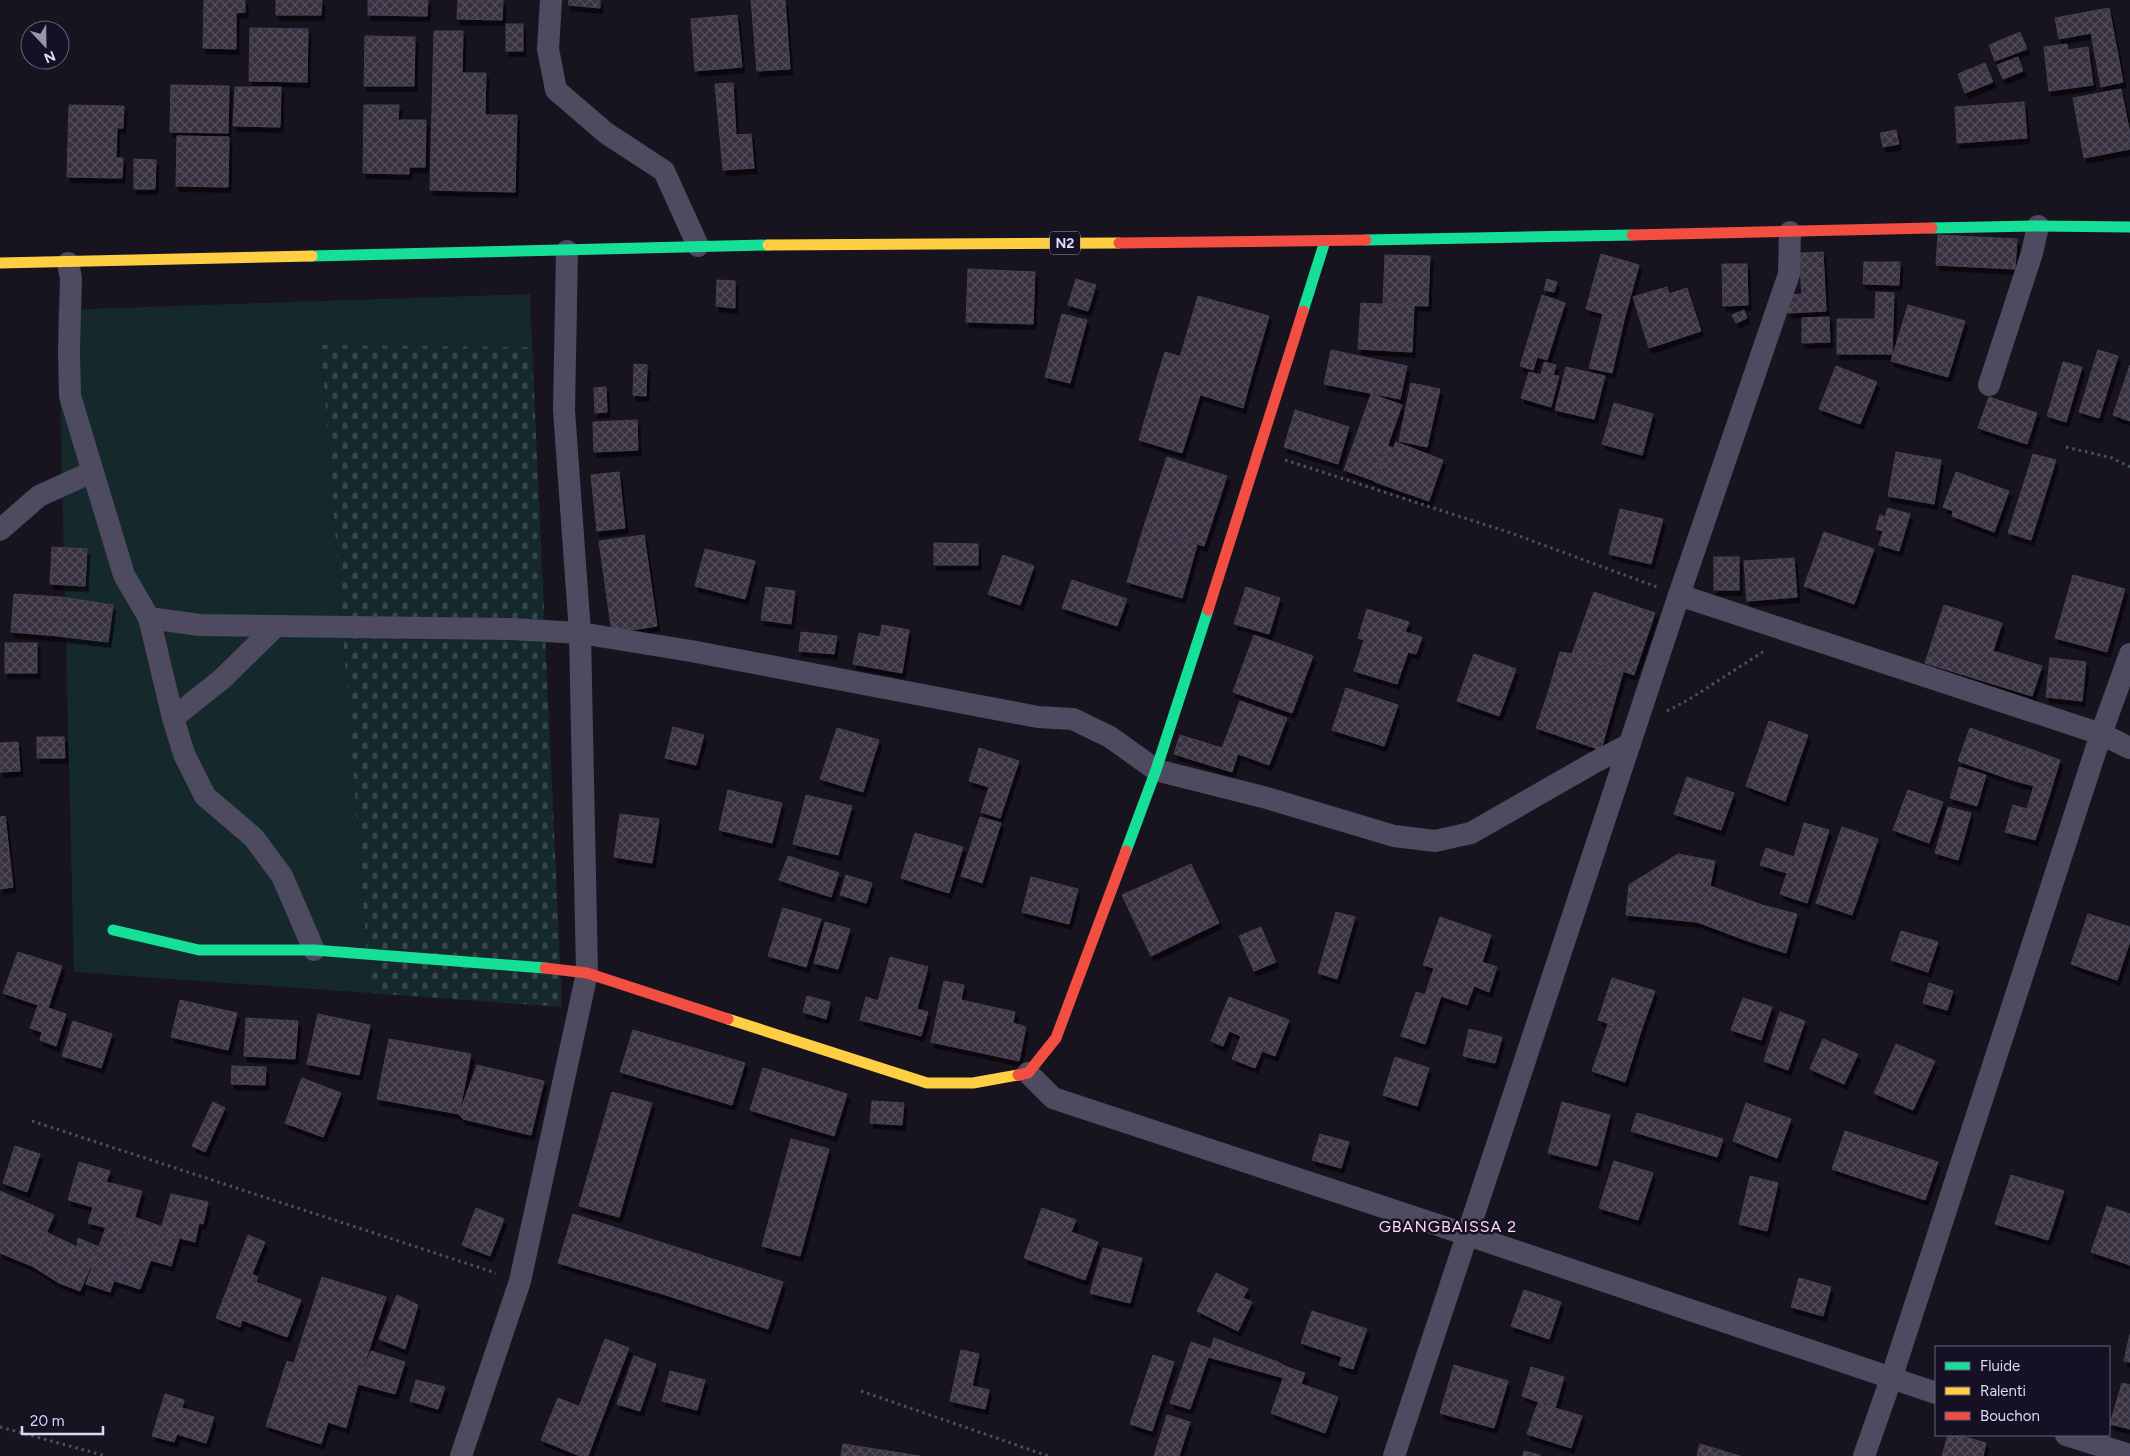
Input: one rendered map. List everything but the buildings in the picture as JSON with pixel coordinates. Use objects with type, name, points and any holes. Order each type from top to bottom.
[{"type":"main road","name":"N2","points":[[0,263],[567,251],[698,246],[1325,241],[2038,226],[2130,226]]},
{"type":"main road","points":[[113,930],[199,950],[314,950],[518,965],[587,973],[927,1083],[973,1083],[1028,1073],[1056,1038],[1156,770],[1260,452],[1325,241]]},
{"type":"street","points":[[551,0],[548,48],[556,90],[606,133],[664,171],[698,246]]},
{"type":"street","points":[[1989,385],[2032,254],[2038,226]]},
{"type":"street","points":[[1394,1456],[1679,595],[1789,274],[1790,232]]},
{"type":"street","points":[[461,1456],[520,1281],[587,973],[580,633],[564,410],[567,251]]},
{"type":"street","points":[[68,263],[71,278],[69,334],[70,396],[124,575],[149,618],[173,718],[184,754],[205,796],[254,838],[282,876],[314,950]]},
{"type":"street","points":[[0,530],[39,496],[92,472]]},
{"type":"street","points":[[1679,595],[2102,734],[2130,748]]},
{"type":"street","points":[[149,618],[200,625],[510,629],[580,633],[691,651],[1038,717],[1073,719],[1110,737],[1156,770],[1267,798],[1394,836],[1435,841],[1470,833],[1594,762],[1633,735]]},
{"type":"street","points":[[173,718],[222,679],[275,627]]},
{"type":"street","points":[[1864,1456],[2130,654]]},
{"type":"street","points":[[1028,1073],[1054,1098],[1935,1393]]},
{"type":"street","points":[[2069,1436],[2130,1455]]},
{"type":"path","points":[[2066,447],[2112,458],[2130,467]]},
{"type":"path","points":[[1260,452],[1511,533],[1679,595]]},
{"type":"path","points":[[1633,735],[1769,648]]},
{"type":"path","points":[[32,1121],[520,1281]]},
{"type":"path","points":[[861,1391],[1048,1456]]},
{"type":"path","points":[[0,1427],[106,1456]]},
{"type":"green space","points":[[530,294],[532,347],[321,346],[370,993],[74,972],[58,310]]},
{"type":"green space","points":[[321,345],[532,347],[562,1007],[370,993]]},
{"type":"traffic: fast","points":[[1932,228],[2130,227]]},
{"type":"traffic: fast","points":[[1366,240],[1632,235]]},
{"type":"traffic: fast","points":[[1303,311],[1325,241]]},
{"type":"traffic: fast","points":[[312,256],[768,245]]},
{"type":"traffic: fast","points":[[1126,851],[1156,770],[1208,610]]},
{"type":"traffic: fast","points":[[113,930],[199,950],[314,950],[545,968]]},
{"type":"traffic: slow","points":[[768,245],[1119,243]]},
{"type":"traffic: slow","points":[[0,263],[312,256]]},
{"type":"traffic: slow","points":[[728,1019],[927,1083],[973,1083],[1018,1075]]},
{"type":"traffic: jam","points":[[1632,235],[1932,228]]},
{"type":"traffic: jam","points":[[1119,243],[1366,240]]},
{"type":"traffic: jam","points":[[1208,610],[1303,311]]},
{"type":"traffic: jam","points":[[1018,1075],[1028,1073],[1056,1038],[1126,851]]},
{"type":"traffic: jam","points":[[545,968],[587,973],[728,1019]]},
{"type":"district","name":"GBANGBAISSA 2","points":[[1448,1226]]}]
